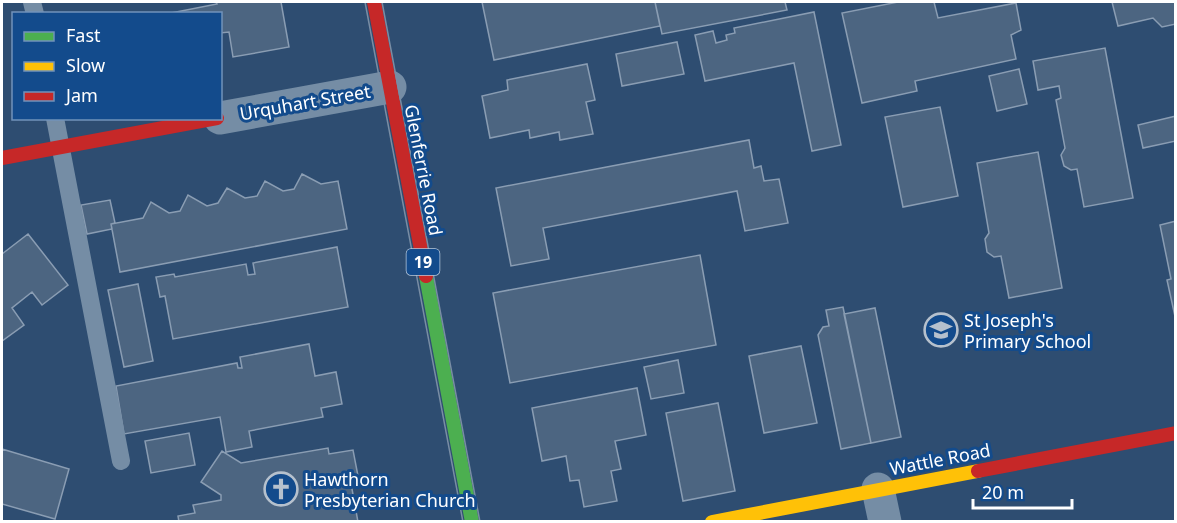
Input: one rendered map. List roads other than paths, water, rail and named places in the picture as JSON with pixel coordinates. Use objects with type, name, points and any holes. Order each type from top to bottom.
[{"type":"street","name":"Glenferrie Road","points":[[374,2],[472,522]]},
{"type":"street","name":"Urquhart Street","points":[[222,117],[390,87]]},
{"type":"street","name":"Urquhart Street","points":[[2,158],[208,120]]},
{"type":"street","name":"Wattle Road","points":[[712,522],[1176,433]]},
{"type":"street","points":[[878,489],[885,522]]},
{"type":"lane","points":[[55,120],[121,461]]},
{"type":"tram line","points":[[365,2],[463,522]]},
{"type":"tram line","points":[[382,2],[480,522]]},
{"type":"place","name":"St Joseph's Primary School","points":[[941,330]]},
{"type":"place","name":"Hawthorn Presbyterian Church","points":[[281,489]]}]
